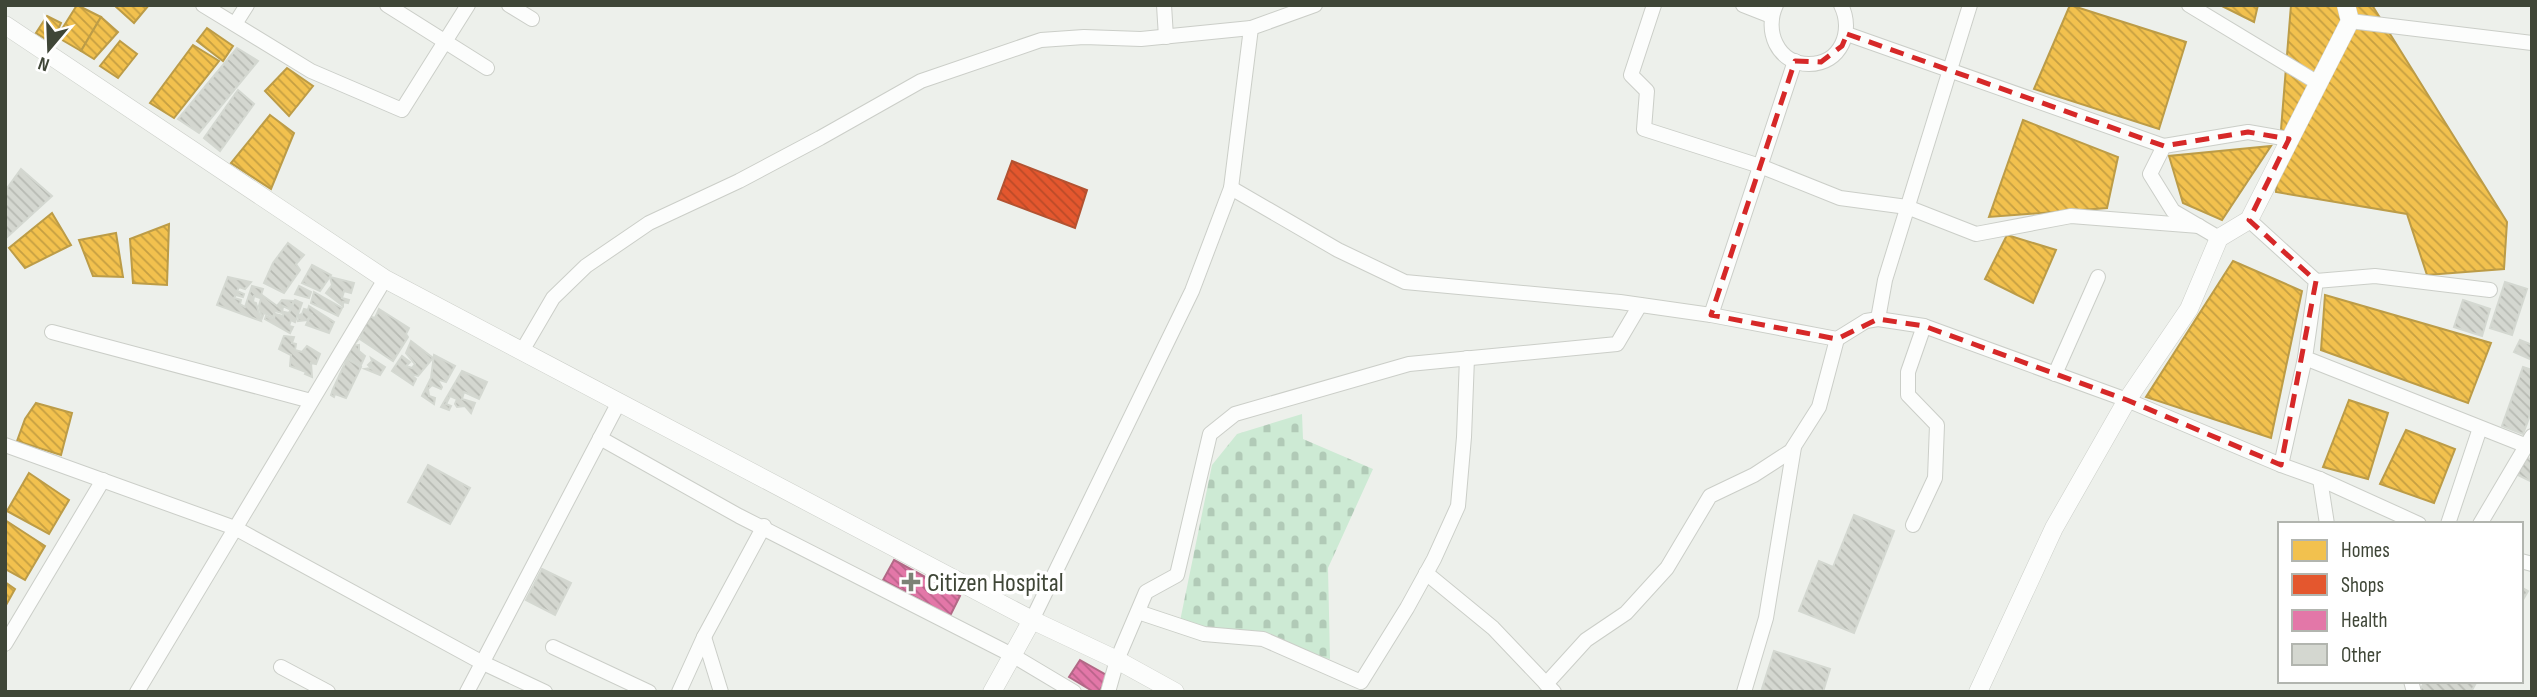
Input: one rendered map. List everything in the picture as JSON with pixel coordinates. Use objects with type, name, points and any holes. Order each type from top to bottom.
[{"type":"street","points":[[203,5],[311,71],[402,110],[468,5]]},
{"type":"street","points":[[235,24],[247,5]]},
{"type":"street","points":[[387,5],[487,68]]},
{"type":"street","points":[[509,5],[532,19]]},
{"type":"street","points":[[1164,5],[1166,37]]},
{"type":"street","points":[[522,351],[553,298],[597,258],[649,223],[739,181],[921,81],[1041,40],[1084,37],[1141,39],[1251,28],[1315,5]]},
{"type":"street","points":[[1654,5],[1631,75],[1647,91],[1644,130],[1760,166],[1840,198],[1907,207],[1976,234],[2071,216],[2199,226]]},
{"type":"street","points":[[1743,5],[1774,11],[1770,30],[1774,43],[1783,54],[1808,64],[1833,56],[1842,46],[1847,34],[1847,20],[1841,5]]},
{"type":"street","points":[[1878,319],[1885,280],[1970,5]]},
{"type":"street","points":[[2189,5],[2318,83]]},
{"type":"street","points":[[1978,692],[2054,528],[2127,400],[2189,309],[2219,238],[2249,220],[2318,83],[2348,13],[2532,43]]},
{"type":"street","points":[[5,25],[385,279],[1032,620],[1117,660],[1175,692]]},
{"type":"street","points":[[992,692],[1032,620],[1192,291],[1231,188],[1251,28]]},
{"type":"street","points":[[1847,34],[2164,146],[2248,132],[2289,139]]},
{"type":"street","points":[[1711,314],[1795,61]]},
{"type":"street","points":[[2164,146],[2150,174],[2173,211],[2219,238]]},
{"type":"street","points":[[1231,188],[1338,250],[1405,282],[1711,314],[1837,338],[1866,321],[1878,319],[1924,327],[2127,400],[2281,466],[2320,479],[2415,522]]},
{"type":"street","points":[[2249,220],[2316,281],[2375,276],[2490,290]]},
{"type":"street","points":[[2055,374],[2098,277]]},
{"type":"street","points":[[136,692],[385,279]]},
{"type":"street","points":[[2281,466],[2305,358],[2316,281]]},
{"type":"street","points":[[1108,692],[1117,660],[1146,592],[1177,575],[1210,434],[1235,414],[1409,364],[1617,344],[1640,305]]},
{"type":"street","points":[[1913,525],[1935,478],[1937,425],[1908,395],[1908,372],[1924,327]]},
{"type":"street","points":[[52,332],[312,401]]},
{"type":"street","points":[[1426,573],[1493,628],[1550,688],[1586,640],[1626,613],[1667,568],[1710,496],[1754,475],[1791,451],[1819,407],[1837,338]]},
{"type":"street","points":[[1138,612],[1203,634],[1263,639],[1361,682],[1426,573],[1458,506],[1467,358]]},
{"type":"street","points":[[2305,358],[2480,428],[2529,441],[2481,522]]},
{"type":"street","points":[[467,692],[619,402]]},
{"type":"street","points":[[2449,522],[2480,428]]},
{"type":"street","points":[[600,438],[739,516],[764,526],[888,593],[1012,655],[1074,692]]},
{"type":"street","points":[[5,445],[235,528],[481,662],[545,692]]},
{"type":"street","points":[[1744,692],[1766,618],[1794,446]]},
{"type":"street","points":[[2320,479],[2327,522]]},
{"type":"street","points":[[5,644],[103,480]]},
{"type":"street","points":[[679,692],[704,637],[764,526]]},
{"type":"street","points":[[704,637],[721,692]]},
{"type":"street","points":[[553,646],[649,692]]},
{"type":"street","points":[[281,667],[328,692]]},
{"type":"highlighted area","points":[[1847,34],[2164,146],[2248,132],[2289,139],[2249,220],[2316,281],[2281,465],[2127,400],[1924,326],[1878,319],[1837,339],[1711,315],[1795,61],[1821,62],[1842,46]]},
{"type":"green space","points":[[1302,414],[1303,439],[1373,469],[1328,568],[1330,659],[1179,626],[1212,465],[1237,434]]},
{"type":"building: Homes","points":[[77,5],[101,17],[81,51],[57,37]]},
{"type":"building: Homes","points":[[114,5],[149,5],[134,23]]},
{"type":"building: Homes","points":[[2070,5],[2186,42],[2159,129],[2034,89]]},
{"type":"building: Homes","points":[[2220,5],[2258,5],[2254,22]]},
{"type":"building: Homes","points":[[2291,5],[2372,5],[2507,222],[2504,269],[2427,275],[2407,214],[2276,192]]},
{"type":"building: Homes","points":[[47,16],[61,23],[52,43],[36,33]]},
{"type":"building: Homes","points":[[101,17],[118,32],[94,59],[81,51]]},
{"type":"building: Homes","points":[[207,28],[233,46],[223,61],[197,41]]},
{"type":"building: Homes","points":[[120,41],[137,54],[118,78],[100,66]]},
{"type":"building: Homes","points":[[193,45],[219,61],[174,118],[150,103]]},
{"type":"building: Homes","points":[[287,68],[313,86],[289,116],[265,91]]},
{"type":"building: Homes","points":[[270,115],[294,133],[271,189],[231,163]]},
{"type":"building: Homes","points":[[2023,120],[2118,157],[2107,208],[1989,217]]},
{"type":"building: Homes","points":[[2271,146],[2222,220],[2183,203],[2169,156]]},
{"type":"building: Homes","points":[[52,213],[71,245],[25,268],[9,248]]},
{"type":"building: Homes","points":[[169,224],[167,285],[133,283],[130,239]]},
{"type":"building: Homes","points":[[116,233],[123,277],[93,276],[79,240]]},
{"type":"building: Homes","points":[[2007,235],[2056,250],[2033,303],[1985,279]]},
{"type":"building: Homes","points":[[2233,261],[2302,291],[2271,438],[2146,397]]},
{"type":"building: Homes","points":[[2325,295],[2491,343],[2468,403],[2321,350]]},
{"type":"building: Homes","points":[[2349,400],[2388,413],[2368,479],[2323,467]]},
{"type":"building: Homes","points":[[36,403],[72,413],[61,455],[17,441],[25,419]]},
{"type":"building: Homes","points":[[2406,430],[2455,449],[2434,503],[2380,484]]},
{"type":"building: Homes","points":[[29,473],[69,500],[49,534],[7,511]]},
{"type":"building: Homes","points":[[5,520],[45,546],[25,580],[5,569]]},
{"type":"building: Homes","points":[[5,582],[15,589],[5,607]]},
{"type":"building: Shops","points":[[1012,161],[1087,190],[1075,228],[998,199]]},
{"type":"building: Health","points":[[894,560],[960,596],[950,616],[883,580]]},
{"type":"building: Health","points":[[1080,660],[1108,676],[1099,692],[1094,692],[1069,677]]},
{"type":"building: Other","points":[[237,48],[258,61],[199,133],[178,119]]},
{"type":"building: Other","points":[[238,90],[254,104],[220,151],[204,138]]},
{"type":"building: Other","points":[[21,169],[52,196],[5,239],[5,191]]},
{"type":"building: Other","points":[[288,243],[304,255],[296,264],[300,270],[284,293],[264,283],[273,263]]},
{"type":"building: Other","points":[[312,265],[331,275],[320,291],[302,283]]},
{"type":"building: Other","points":[[228,277],[251,282],[245,289],[239,287],[237,291],[244,294],[243,297],[236,295],[234,298],[241,300],[240,304],[245,307],[252,286],[263,289],[260,298],[254,296],[253,302],[256,303],[261,321],[217,305]]},
{"type":"building: Other","points":[[330,277],[354,283],[351,293],[344,291],[342,298],[349,300],[348,303],[343,302],[343,306],[326,293],[332,285]]},
{"type":"building: Other","points":[[2505,282],[2527,289],[2512,335],[2490,328]]},
{"type":"building: Other","points":[[299,286],[311,292],[309,298],[295,294]]},
{"type":"building: Other","points":[[314,292],[342,308],[338,316],[311,303]]},
{"type":"building: Other","points":[[262,295],[277,306],[282,300],[294,301],[289,309],[283,306],[282,313],[275,311],[273,317],[264,313],[262,318],[259,306]]},
{"type":"building: Other","points":[[295,300],[302,303],[295,322],[291,320],[289,326],[293,327],[290,333],[265,319],[266,316],[274,319],[275,314],[283,316],[284,312],[289,313]]},
{"type":"building: Other","points":[[2463,300],[2490,309],[2482,336],[2454,327]]},
{"type":"building: Other","points":[[309,306],[334,322],[329,333],[306,325],[312,313],[307,320],[298,321],[299,315],[304,309],[308,310]]},
{"type":"building: Other","points":[[379,309],[409,328],[406,334],[408,337],[393,361],[360,339],[368,316],[375,318]]},
{"type":"building: Other","points":[[355,335],[358,340],[353,346],[359,345],[359,351],[365,356],[361,365],[345,356]]},
{"type":"building: Other","points":[[284,336],[294,337],[292,343],[296,344],[295,350],[302,352],[307,346],[320,354],[316,364],[311,363],[312,377],[290,366],[291,355],[279,349]]},
{"type":"building: Other","points":[[2520,340],[2532,345],[2532,360],[2514,352]]},
{"type":"building: Other","points":[[411,341],[433,358],[418,376],[410,374],[416,379],[413,385],[392,371],[402,356],[410,362],[406,366],[412,368],[415,364],[406,353]]},
{"type":"building: Other","points":[[434,355],[455,366],[446,382],[437,379],[441,389],[432,385],[428,389],[429,396],[435,398],[434,404],[422,396],[431,378]]},
{"type":"building: Other","points":[[371,358],[385,367],[380,375],[365,369],[371,368],[368,365],[372,361]]},
{"type":"building: Other","points":[[347,359],[361,367],[346,398],[335,394],[334,397],[331,395],[333,389]]},
{"type":"building: Other","points":[[2523,367],[2532,370],[2532,410],[2523,434],[2502,426]]},
{"type":"building: Other","points":[[462,371],[487,382],[479,399],[464,392],[462,399],[475,403],[471,413],[465,406],[457,407],[457,399],[450,396],[446,404],[451,406],[449,410],[441,407]]},
{"type":"building: Other","points":[[2524,456],[2532,460],[2532,482],[2514,473]]},
{"type":"building: Other","points":[[428,465],[470,488],[450,524],[408,502]]},
{"type":"building: Other","points":[[1854,515],[1894,531],[1854,633],[1799,611],[1819,561],[1833,567]]},
{"type":"building: Other","points":[[542,569],[571,583],[555,615],[526,600]]},
{"type":"building: Other","points":[[1774,651],[1830,669],[1823,692],[1761,692]]},
{"type":"building: Other","points":[[2424,683],[2476,683],[2471,692],[2419,692]]},
{"type":"place","name":"Citizen Hospital","points":[[911,582]]}]
